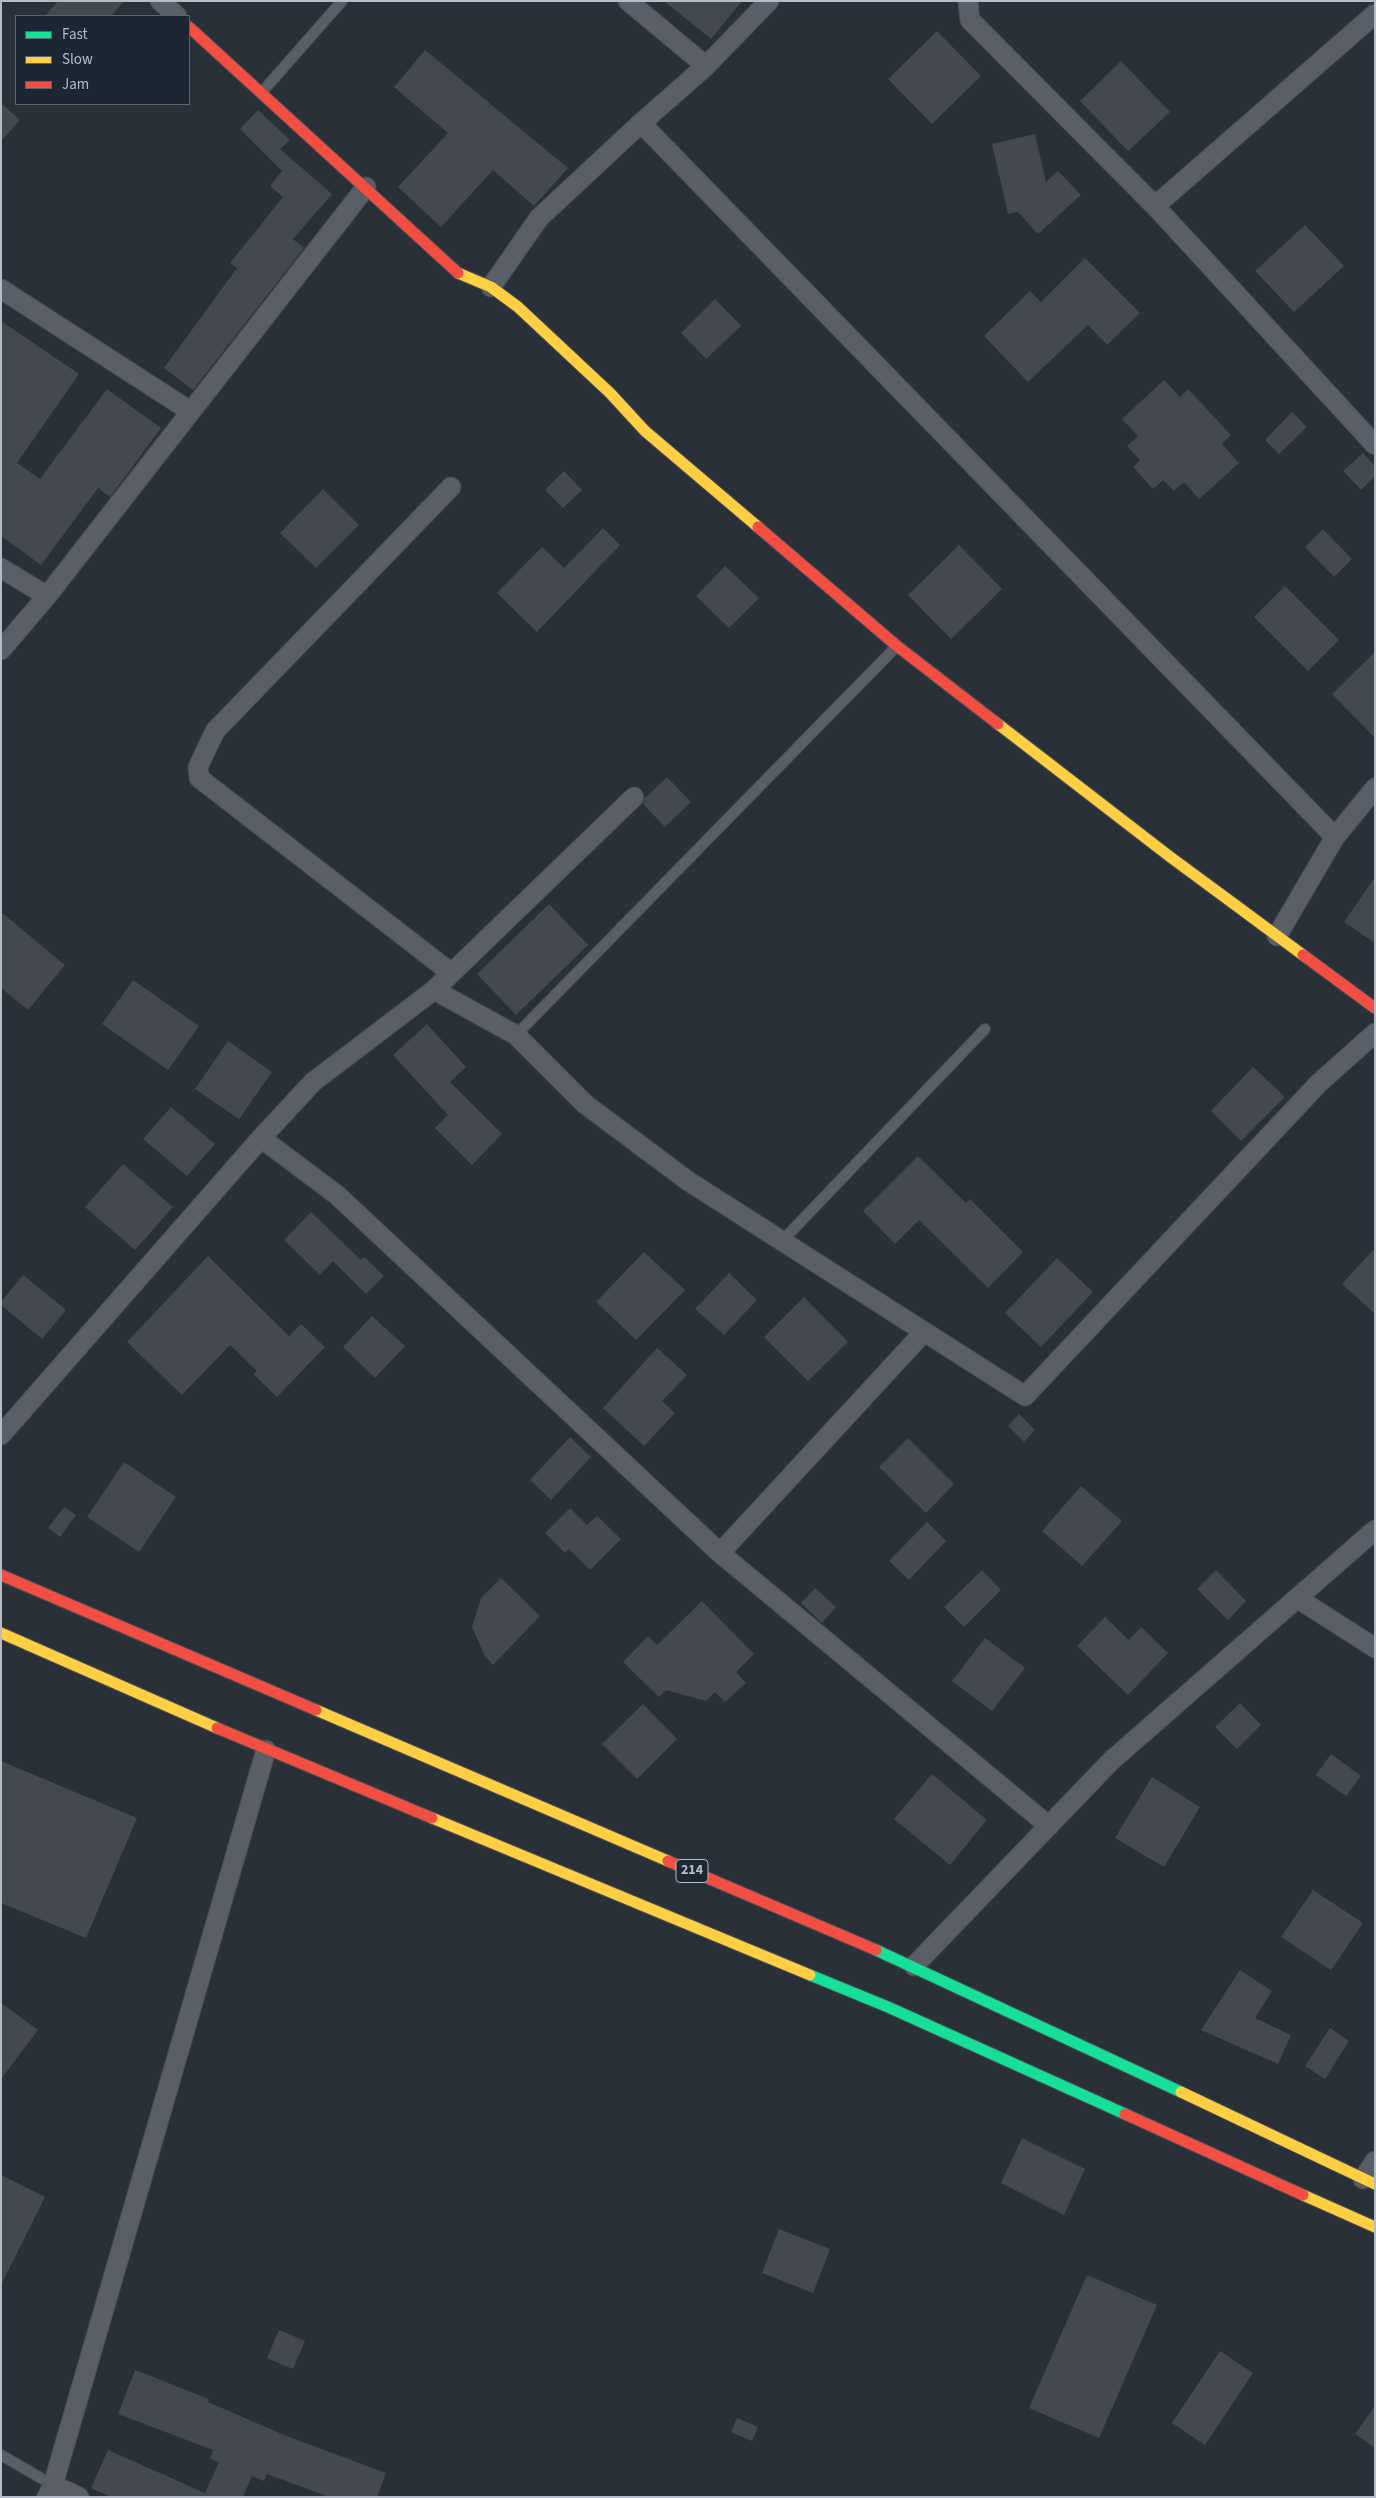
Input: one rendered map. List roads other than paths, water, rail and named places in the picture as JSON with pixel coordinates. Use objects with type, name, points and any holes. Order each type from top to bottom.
[{"type":"main road","points":[[190,28],[459,274],[491,287],[518,307],[588,373],[645,431],[897,646],[1169,856],[1375,1008]]},
{"type":"main road","name":"214","points":[[1,1575],[914,1966],[1369,2181]]},
{"type":"main road","points":[[1,1633],[266,1750],[888,2007],[1375,2227]]},
{"type":"street","points":[[160,1],[176,15]]},
{"type":"street","points":[[628,1],[706,66]]},
{"type":"street","points":[[491,287],[539,218],[641,123],[706,66],[769,1]]},
{"type":"street","points":[[968,1],[970,20],[1155,206],[1375,445]]},
{"type":"street","points":[[1155,206],[1375,14]]},
{"type":"street","points":[[641,123],[1335,837]]},
{"type":"street","points":[[1,650],[47,596],[366,187]]},
{"type":"street","points":[[1,289],[190,411]]},
{"type":"street","points":[[450,487],[214,731],[198,767],[199,778],[450,972]]},
{"type":"street","points":[[1,568],[47,596]]},
{"type":"street","points":[[1277,936],[1335,837],[1375,788]]},
{"type":"street","points":[[1,1435],[261,1138],[313,1082],[434,990],[450,972],[634,797]]},
{"type":"street","points":[[434,990],[516,1035],[585,1104],[688,1181],[1025,1396],[1319,1083],[1375,1033]]},
{"type":"street","points":[[261,1138],[337,1195],[720,1553],[1049,1826]]},
{"type":"street","points":[[720,1553],[924,1332]]},
{"type":"street","points":[[914,1966],[1111,1761],[1375,1530]]},
{"type":"street","points":[[1298,1598],[1375,1648]]},
{"type":"street","points":[[79,2497],[50,2491],[266,1750]]},
{"type":"street","points":[[1369,2181],[1375,2162]]},
{"type":"lane","points":[[262,93],[342,1]]},
{"type":"lane","points":[[516,1035],[897,646]]},
{"type":"lane","points":[[782,1241],[985,1029]]},
{"type":"lane","points":[[1,2455],[50,2491]]}]
